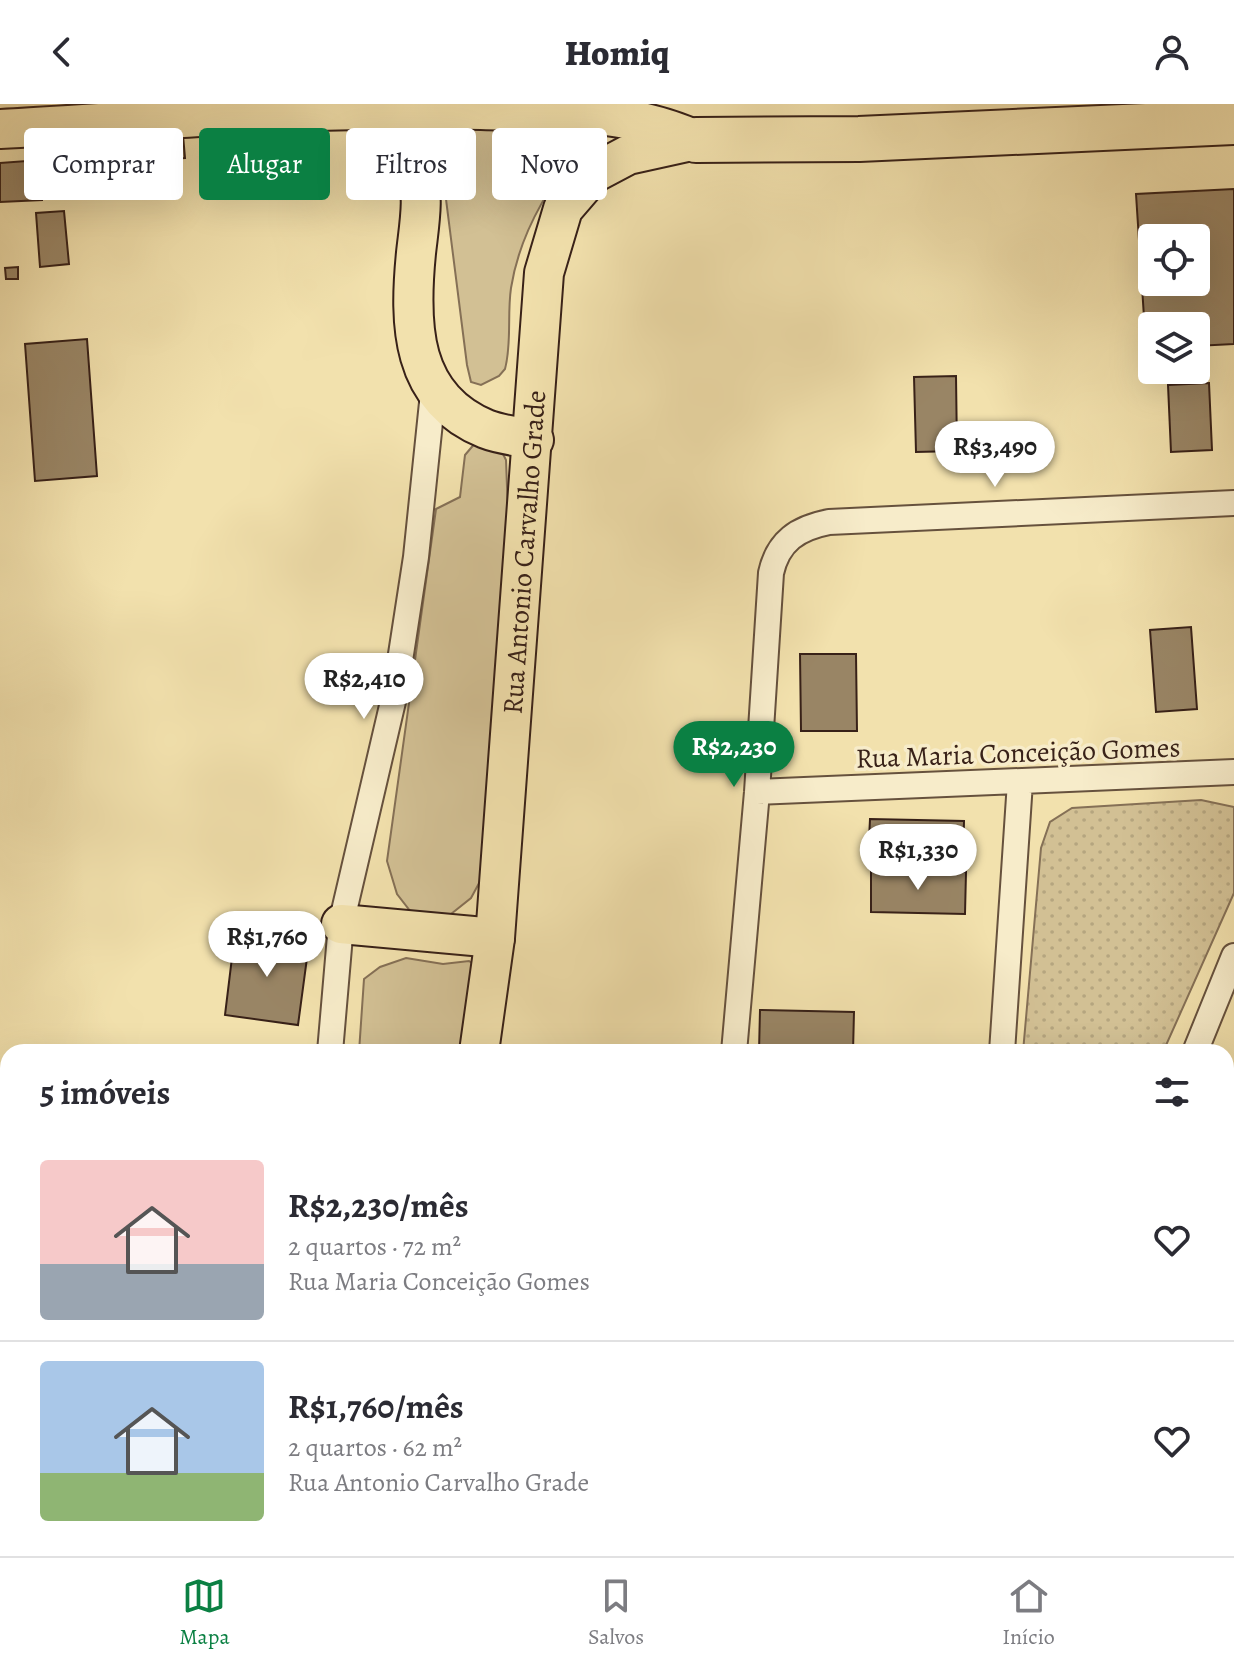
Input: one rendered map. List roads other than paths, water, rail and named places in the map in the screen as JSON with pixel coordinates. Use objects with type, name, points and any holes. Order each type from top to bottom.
[{"type":"highway","points":[[696,140],[859,139],[1234,122]]},
{"type":"main road","points":[[0,129],[367,107],[593,112],[661,125],[696,140]]},
{"type":"main road","points":[[367,107],[411,157],[417,169],[421,200],[411,303],[417,350],[433,393],[486,429],[534,440]]},
{"type":"main road","name":"Rua Antonio Carvalho Grade","points":[[480,1044],[495,938],[544,273],[563,209],[594,173],[628,155],[696,140]]},
{"type":"main road","points":[[341,924],[495,938]]},
{"type":"street","points":[[331,1044],[341,924],[395,693],[416,557],[433,393]]},
{"type":"street","points":[[735,1044],[757,792],[771,573],[774,558],[790,537],[807,527],[879,518],[1234,503]]},
{"type":"street","name":"Rua Maria Conceição Gomes","points":[[757,792],[1234,772]]},
{"type":"street","points":[[1003,1044],[1020,782]]},
{"type":"street","points":[[1198,1044],[1234,956]]}]
